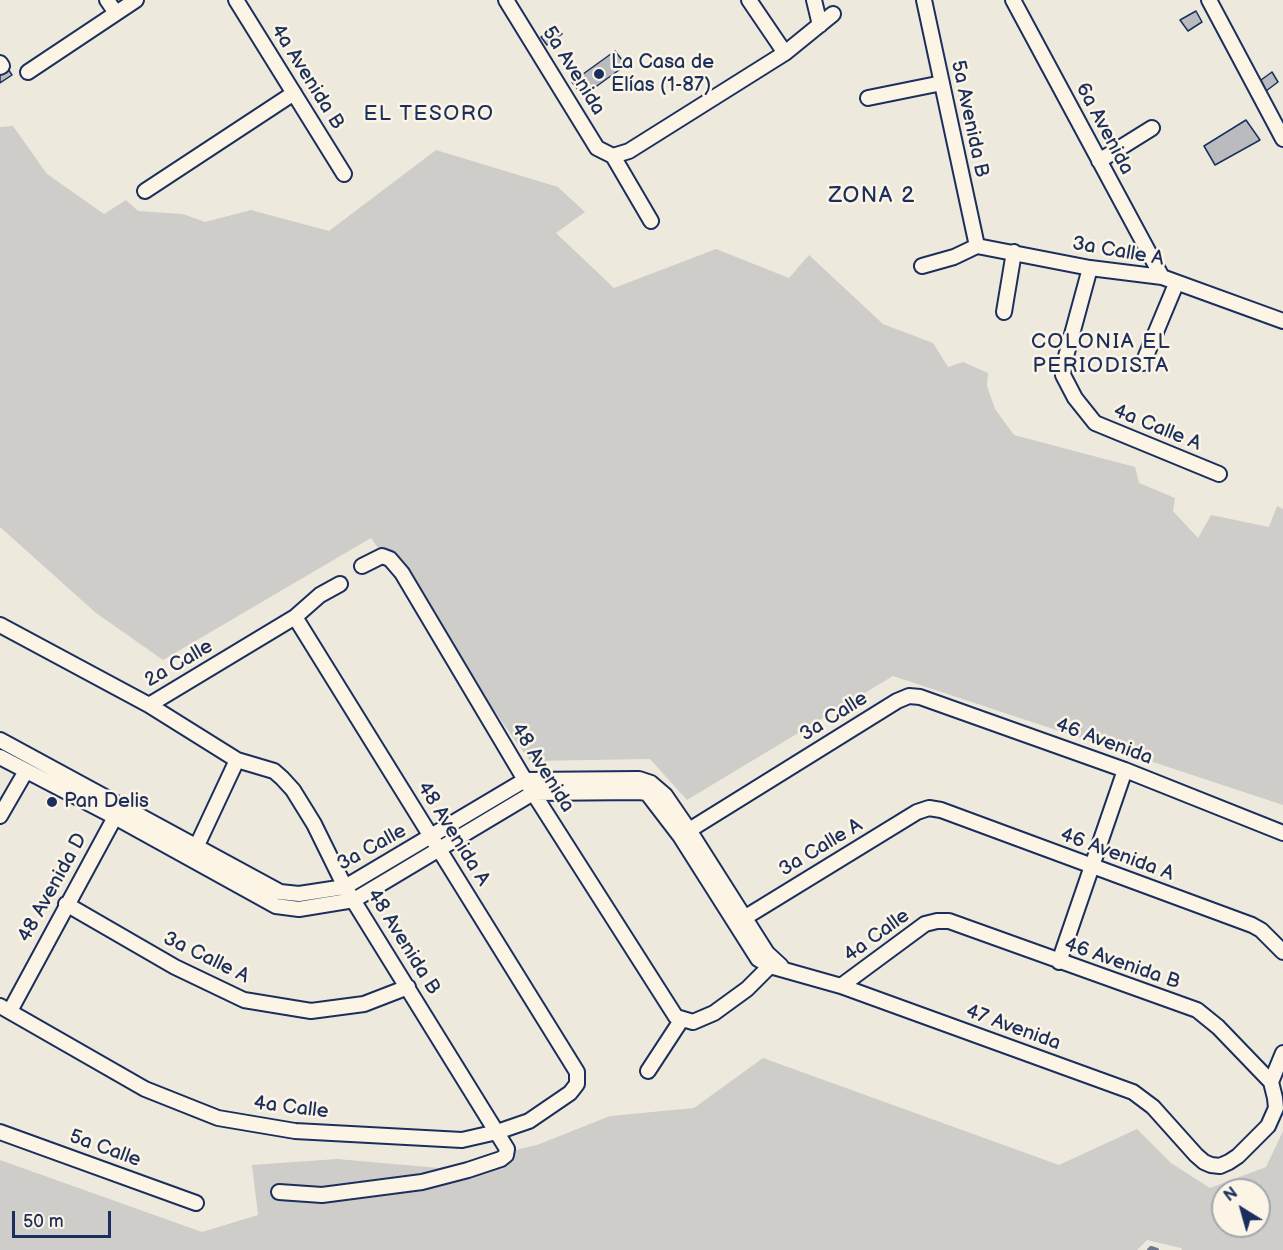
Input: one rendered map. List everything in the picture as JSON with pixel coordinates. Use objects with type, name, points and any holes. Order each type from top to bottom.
[{"type":"street","points":[[107,0],[116,13]]},
{"type":"street","points":[[28,72],[136,0]]},
{"type":"street","name":"4a Avenida B","points":[[236,0],[344,174]]},
{"type":"street","points":[[749,0],[785,53]]},
{"type":"street","points":[[814,0],[820,26]]},
{"type":"street","name":"5a Avenida B","points":[[924,0],[977,246]]},
{"type":"street","name":"6a Avenida","points":[[1013,0],[1162,277]]},
{"type":"street","points":[[1209,0],[1283,139]]},
{"type":"street","name":"5a Avenida","points":[[511,2],[597,148],[613,156]]},
{"type":"street","points":[[651,221],[613,156],[629,151],[785,53],[834,14]]},
{"type":"street","points":[[868,98],[942,83]]},
{"type":"street","points":[[145,191],[294,93]]},
{"type":"street","points":[[1099,161],[1152,128]]},
{"type":"street","points":[[921,266],[954,257],[977,246]]},
{"type":"street","name":"3a Calle A","points":[[977,246],[1090,268],[1162,277],[1283,321]]},
{"type":"street","points":[[1004,312],[1014,252]]},
{"type":"street","name":"4a Calle A","points":[[1090,268],[1063,375],[1085,412],[1095,423],[1219,474]]},
{"type":"street","points":[[1143,363],[1176,284]]},
{"type":"street","name":"48 Avenida","points":[[362,566],[382,556],[390,559],[402,573],[533,793],[672,1012],[676,1017],[682,1019]]},
{"type":"street","name":"2a Calle","points":[[0,625],[149,705],[296,617],[320,595],[340,584]]},
{"type":"street","name":"48 Avenida A","points":[[296,617],[578,1072]]},
{"type":"street","name":"3a Calle","points":[[684,833],[897,701],[909,696]]},
{"type":"street","name":"46 Avenida","points":[[909,696],[920,697],[1125,770],[1283,833]]},
{"type":"street","name":"48 Avenida B","points":[[149,705],[237,760],[274,771],[293,790],[314,824],[345,887],[507,1149],[506,1155],[501,1159],[422,1182],[322,1195],[279,1192]]},
{"type":"street","name":"3a Calle","points":[[0,740],[194,853],[276,906],[299,909],[354,900],[525,780],[639,779],[651,783],[664,795],[684,833],[739,921],[772,963],[785,969]]},
{"type":"street","name":"3a Calle","points":[[0,757],[115,817],[280,892],[299,894],[345,887],[533,793],[646,793],[684,833]]},
{"type":"street","points":[[194,853],[237,760]]},
{"type":"street","points":[[1059,962],[1125,770]]},
{"type":"street","points":[[0,816],[26,771]]},
{"type":"street","name":"3a Calle A","points":[[739,921],[917,812],[929,808]]},
{"type":"street","name":"46 Avenida A","points":[[929,808],[941,810],[1252,925],[1261,930],[1283,952]]},
{"type":"street","name":"48 Avenida D","points":[[5,1008],[115,817]]},
{"type":"street","name":"3a Calle A","points":[[66,904],[175,967],[243,1000],[311,1011],[364,1004],[408,987]]},
{"type":"street","name":"4a Calle","points":[[841,986],[925,924],[938,921]]},
{"type":"street","name":"46 Avenida B","points":[[938,921],[949,921],[1197,1010],[1218,1027],[1271,1082]]},
{"type":"street","points":[[648,1071],[682,1019],[693,1022],[714,1013],[747,989],[772,963]]},
{"type":"street","name":"47 Avenida","points":[[785,969],[841,986],[1133,1092],[1153,1107],[1204,1162],[1220,1166],[1229,1162],[1268,1126],[1276,1108],[1271,1082]]},
{"type":"street","name":"4a Calle","points":[[5,1008],[145,1089],[218,1118],[295,1131],[462,1140],[497,1132],[529,1121],[570,1093],[577,1084],[578,1072]]},
{"type":"street","points":[[1271,1082],[1283,1053]]},
{"type":"street","name":"5a Calle","points":[[0,1132],[196,1203]]},
{"type":"shaded area","points":[[13,126],[47,174],[104,214],[126,200],[138,211],[183,214],[205,222],[251,210],[329,231],[436,150],[558,187],[585,212],[556,233],[614,288],[716,249],[789,278],[809,255],[883,324],[933,343],[948,367],[963,362],[988,373],[987,386],[995,409],[1014,435],[1135,467],[1139,483],[1175,498],[1173,511],[1198,538],[1211,515],[1269,527],[1277,506],[1283,509],[1283,805],[893,676],[687,800],[650,759],[530,761],[371,538],[163,660],[96,613],[0,527],[0,127]]},
{"type":"shaded area","points":[[763,1058],[1059,1165],[1137,1129],[1171,1163],[1211,1188],[1211,1238],[1271,1238],[1271,1178],[1237,1178],[1266,1167],[1283,1131],[1283,1250],[1182,1250],[1147,1240],[1137,1250],[0,1250],[0,1160],[202,1232],[258,1215],[252,1165],[337,1159],[439,1168],[537,1145],[610,1116],[694,1108]]},
{"type":"building","points":[[1196,11],[1202,22],[1188,31],[1180,20]]},
{"type":"building","points":[[556,26],[562,34],[547,45],[541,37]]},
{"type":"building","name":"La Casa de Elías (1-87)","points":[[615,51],[626,65],[583,96],[572,82]]},
{"type":"building","points":[[0,57],[12,75],[0,83]]},
{"type":"building","points":[[1272,72],[1278,82],[1266,91],[1261,80]]},
{"type":"building","points":[[1246,120],[1260,140],[1215,165],[1204,146]]},
{"type":"waterway","points":[[1149,1250],[1151,1248],[1157,1250]]},
{"type":"place","name":"La Casa de Elías (1-87)","points":[[599,74]]},
{"type":"place","name":"Pan Delis","points":[[52,802]]},
{"type":"district","name":"EL TESORO","points":[[429,115]]},
{"type":"district","name":"ZONA 2","points":[[872,196]]},
{"type":"district","name":"COLONIA EL PERIODISTA","points":[[1101,355]]}]
